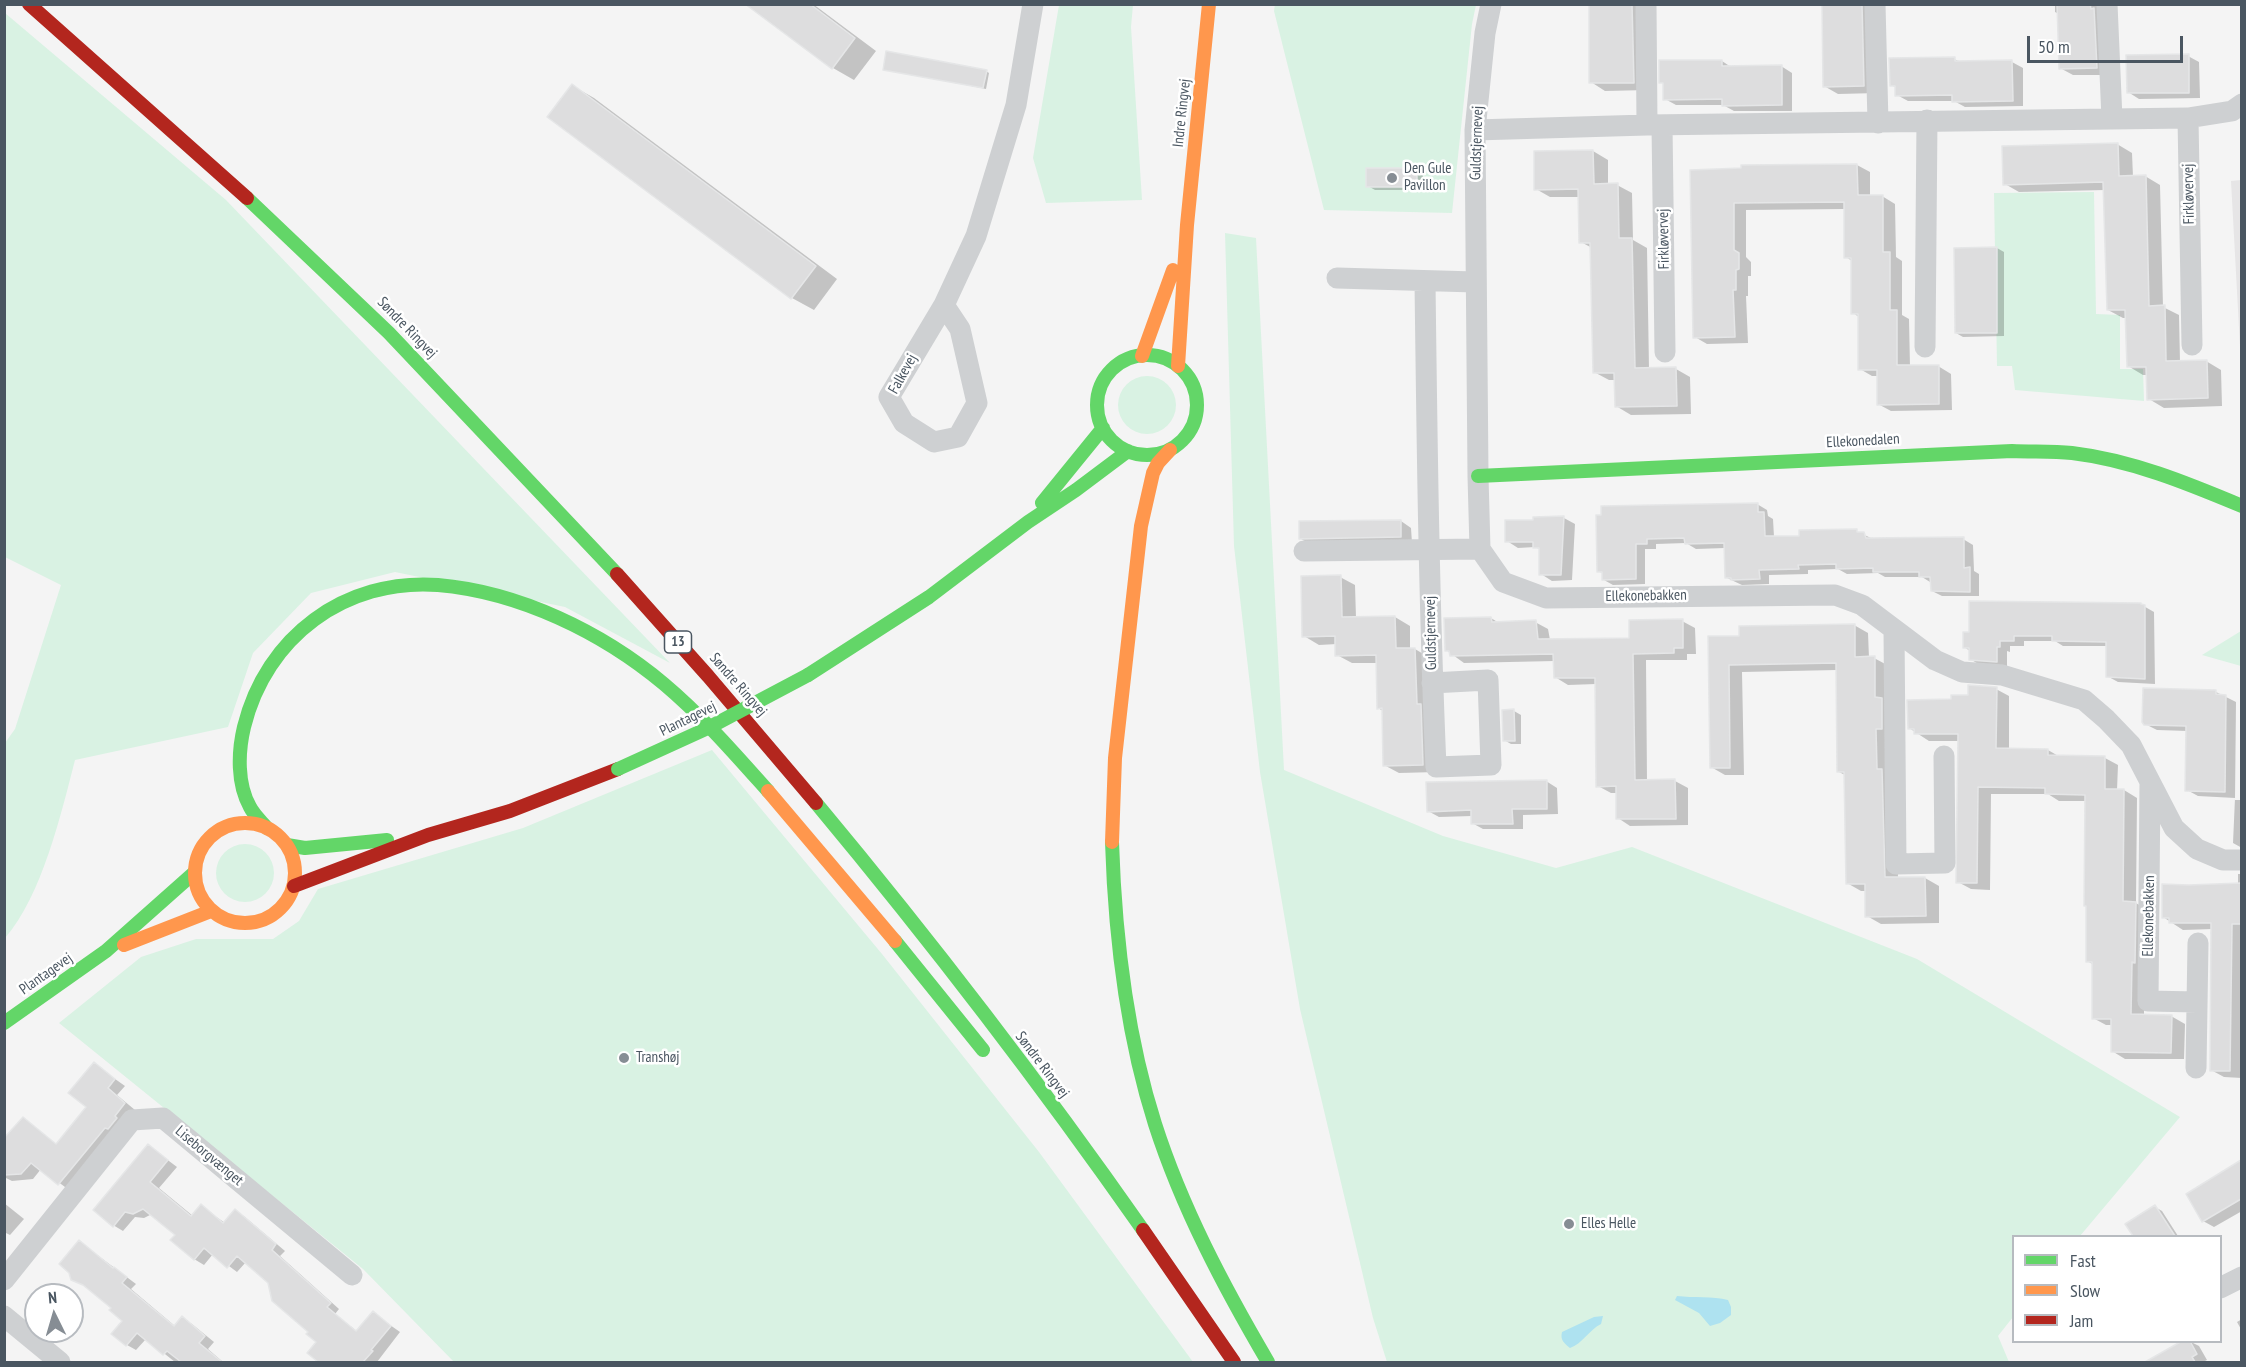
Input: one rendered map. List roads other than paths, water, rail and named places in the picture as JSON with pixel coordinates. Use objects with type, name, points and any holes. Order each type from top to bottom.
[{"type":"main road","name":"Søndre Ringvej","points":[[29,4],[155,113],[370,314],[555,506],[687,652],[799,782],[916,925],[1173,1270],[1234,1362]]},
{"type":"main road","name":"Indre Ringvej","points":[[1178,366],[1187,225],[1209,4]]},
{"type":"main road","name":"Indre Ringvej","points":[[1142,356],[1161,308],[1187,225]]},
{"type":"main road","points":[[1170,450],[1142,455],[1128,451],[1113,442],[1103,428],[1097,405],[1103,381],[1119,364],[1130,358],[1154,356],[1178,366],[1188,376],[1194,388],[1196,410],[1190,430],[1181,441],[1160,460],[1153,472],[1144,510],[1119,717],[1112,803],[1113,885],[1121,976],[1136,1052],[1156,1128],[1181,1194],[1209,1256],[1268,1362]]},
{"type":"main road","name":"Plantagevej","points":[[1028,522],[1103,428]]},
{"type":"main road","name":"Plantagevej","points":[[294,886],[428,835],[510,811],[618,769],[708,728],[808,675],[929,597],[1028,522],[1128,451]]},
{"type":"main road","name":"Ellekonedalen","points":[[1478,476],[2012,451],[2071,453],[2122,462],[2171,477],[2241,506]]},
{"type":"main road","points":[[267,828],[250,809],[243,786],[241,743],[244,720],[252,696],[279,651],[297,632],[342,602],[390,587],[419,585],[450,587],[517,603],[550,615],[616,648],[647,669],[684,700],[811,839],[992,1063]]},
{"type":"main road","points":[[234,824],[256,824],[274,832],[287,845],[295,865],[294,886],[281,909],[271,916],[259,922],[247,924],[234,922],[222,918],[211,910],[198,893],[195,872],[200,850],[214,834],[234,824]]},
{"type":"main road","name":"Plantagevej","points":[[287,845],[305,848],[428,835]]},
{"type":"main road","name":"Plantagevej","points":[[4,1023],[106,951],[195,872]]},
{"type":"main road","name":"Plantagevej","points":[[106,951],[211,910]]},
{"type":"main road","points":[[1172,1296],[1222,1362]]},
{"type":"street","name":"Falkevej","points":[[944,305],[960,329],[977,403],[958,437],[933,442],[904,423],[888,398],[944,305],[976,236],[1016,105],[1033,4]]},
{"type":"street","name":"Guldstjernevej","points":[[1478,476],[1475,130],[1485,33],[1491,4]]},
{"type":"street","name":"Firkløvervej","points":[[1646,4],[1655,125],[1665,352]]},
{"type":"street","points":[[1875,4],[1878,123]]},
{"type":"street","points":[[2108,4],[2112,119]]},
{"type":"street","points":[[1475,130],[1655,125],[1878,123],[1927,120],[2188,118],[2232,111],[2241,104]]},
{"type":"street","name":"Firkløvervej","points":[[2188,118],[2192,345]]},
{"type":"street","points":[[1925,347],[1927,120]]},
{"type":"street","points":[[1337,278],[1475,282]]},
{"type":"street","name":"Guldstjernevej","points":[[1425,281],[1432,683],[1436,767],[1491,765],[1488,680],[1432,683]]},
{"type":"street","points":[[1304,551],[1480,549],[1478,476]]},
{"type":"street","name":"Ellekonebakken","points":[[1480,549],[1503,582],[1546,598],[1835,595],[1862,605],[1935,660],[1962,672],[2002,675],[2084,700],[2131,745],[2174,828],[2197,849],[2223,860],[2241,860]]},
{"type":"street","points":[[1894,630],[1896,864],[1945,863],[1944,756]]},
{"type":"street","name":"Ellekonebakken","points":[[2150,781],[2148,1001],[2197,1002]]},
{"type":"street","points":[[2196,1068],[2198,943]]},
{"type":"street","name":"Liseborgvænget","points":[[4,1280],[132,1120],[163,1118],[352,1275]]},
{"type":"street","points":[[2222,1287],[2241,1277]]},
{"type":"street","points":[[4,1316],[60,1362]]},
{"type":"water","points":[[1677,1296],[1728,1300],[1731,1315],[1720,1323],[1710,1326],[1699,1313],[1675,1300]]},
{"type":"water","points":[[1603,1316],[1601,1324],[1574,1346],[1570,1348],[1563,1341],[1562,1332],[1594,1317]]},
{"type":"place","name":"Den Gule Pavillon","points":[[1392,178]]},
{"type":"place","name":"Transhøj","points":[[624,1058]]},
{"type":"place","name":"Elles Helle","points":[[1569,1224]]}]
